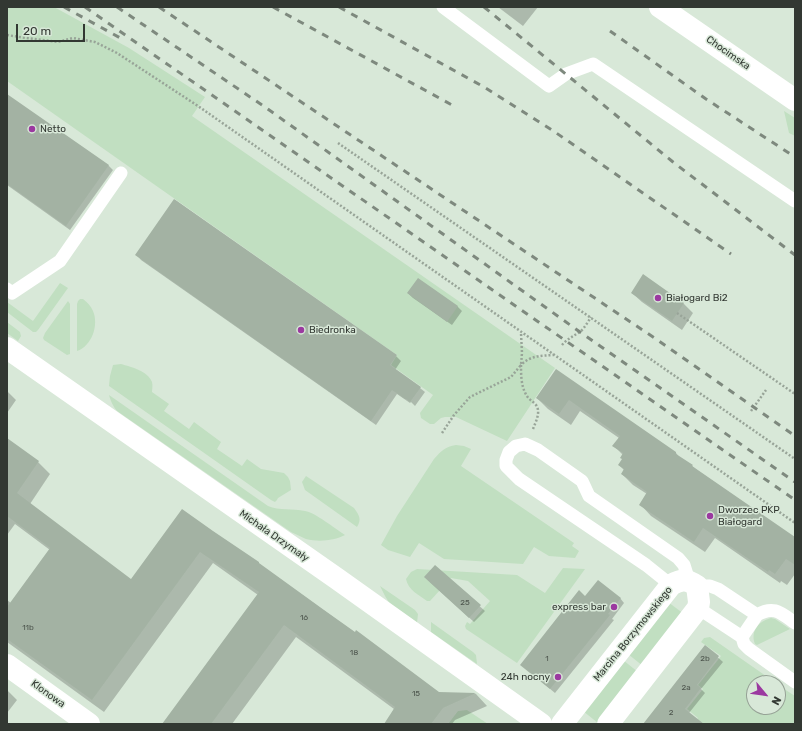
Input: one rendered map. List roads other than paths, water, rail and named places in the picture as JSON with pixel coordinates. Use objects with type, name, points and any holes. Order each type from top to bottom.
[{"type":"street","name":"Chocimska","points":[[660,7],[795,100]]},
{"type":"street","name":"Michała Drzymały","points":[[7,348],[336,578],[541,724]]},
{"type":"street","points":[[608,724],[698,608],[700,602],[686,584]]},
{"type":"street","name":"Marcina Borzymowskiego","points":[[562,724],[686,584]]},
{"type":"street","name":"Klonowa","points":[[7,665],[89,724]]},
{"type":"lane","points":[[443,7],[549,86],[566,74],[593,64],[795,201]]},
{"type":"lane","points":[[7,289],[12,293],[60,261],[122,173]]},
{"type":"lane","points":[[686,584],[684,564],[678,558],[589,496],[582,481],[538,450],[525,444],[516,446],[509,452],[506,460],[506,466],[519,479],[646,565],[686,584],[710,586],[718,589],[757,615]]},
{"type":"lane","points":[[698,608],[742,637],[744,644],[748,649],[795,682]]},
{"type":"lane","points":[[742,637],[757,615],[769,610],[779,612],[795,624]]},
{"type":"railway","points":[[64,7],[124,40]]},
{"type":"railway","points":[[85,7],[795,500]]},
{"type":"railway","points":[[117,7],[265,107],[580,332],[795,482]]},
{"type":"railway","points":[[159,7],[659,341],[795,436]]},
{"type":"railway","points":[[273,7],[452,105]]},
{"type":"railway","points":[[339,7],[484,87],[552,130],[731,254]]},
{"type":"railway","points":[[484,7],[673,162],[795,255]]},
{"type":"railway","points":[[610,31],[706,99],[795,157]]},
{"type":"place","name":"Netto","points":[[32,129]]},
{"type":"place","name":"Białogard Bi2","points":[[658,298]]},
{"type":"place","name":"Biedronka","points":[[301,330]]},
{"type":"place","name":"Dworzec PKP Białogard","points":[[710,516]]},
{"type":"place","name":"express bar","points":[[614,607]]},
{"type":"place","name":"24h nocny","points":[[558,677]]}]
